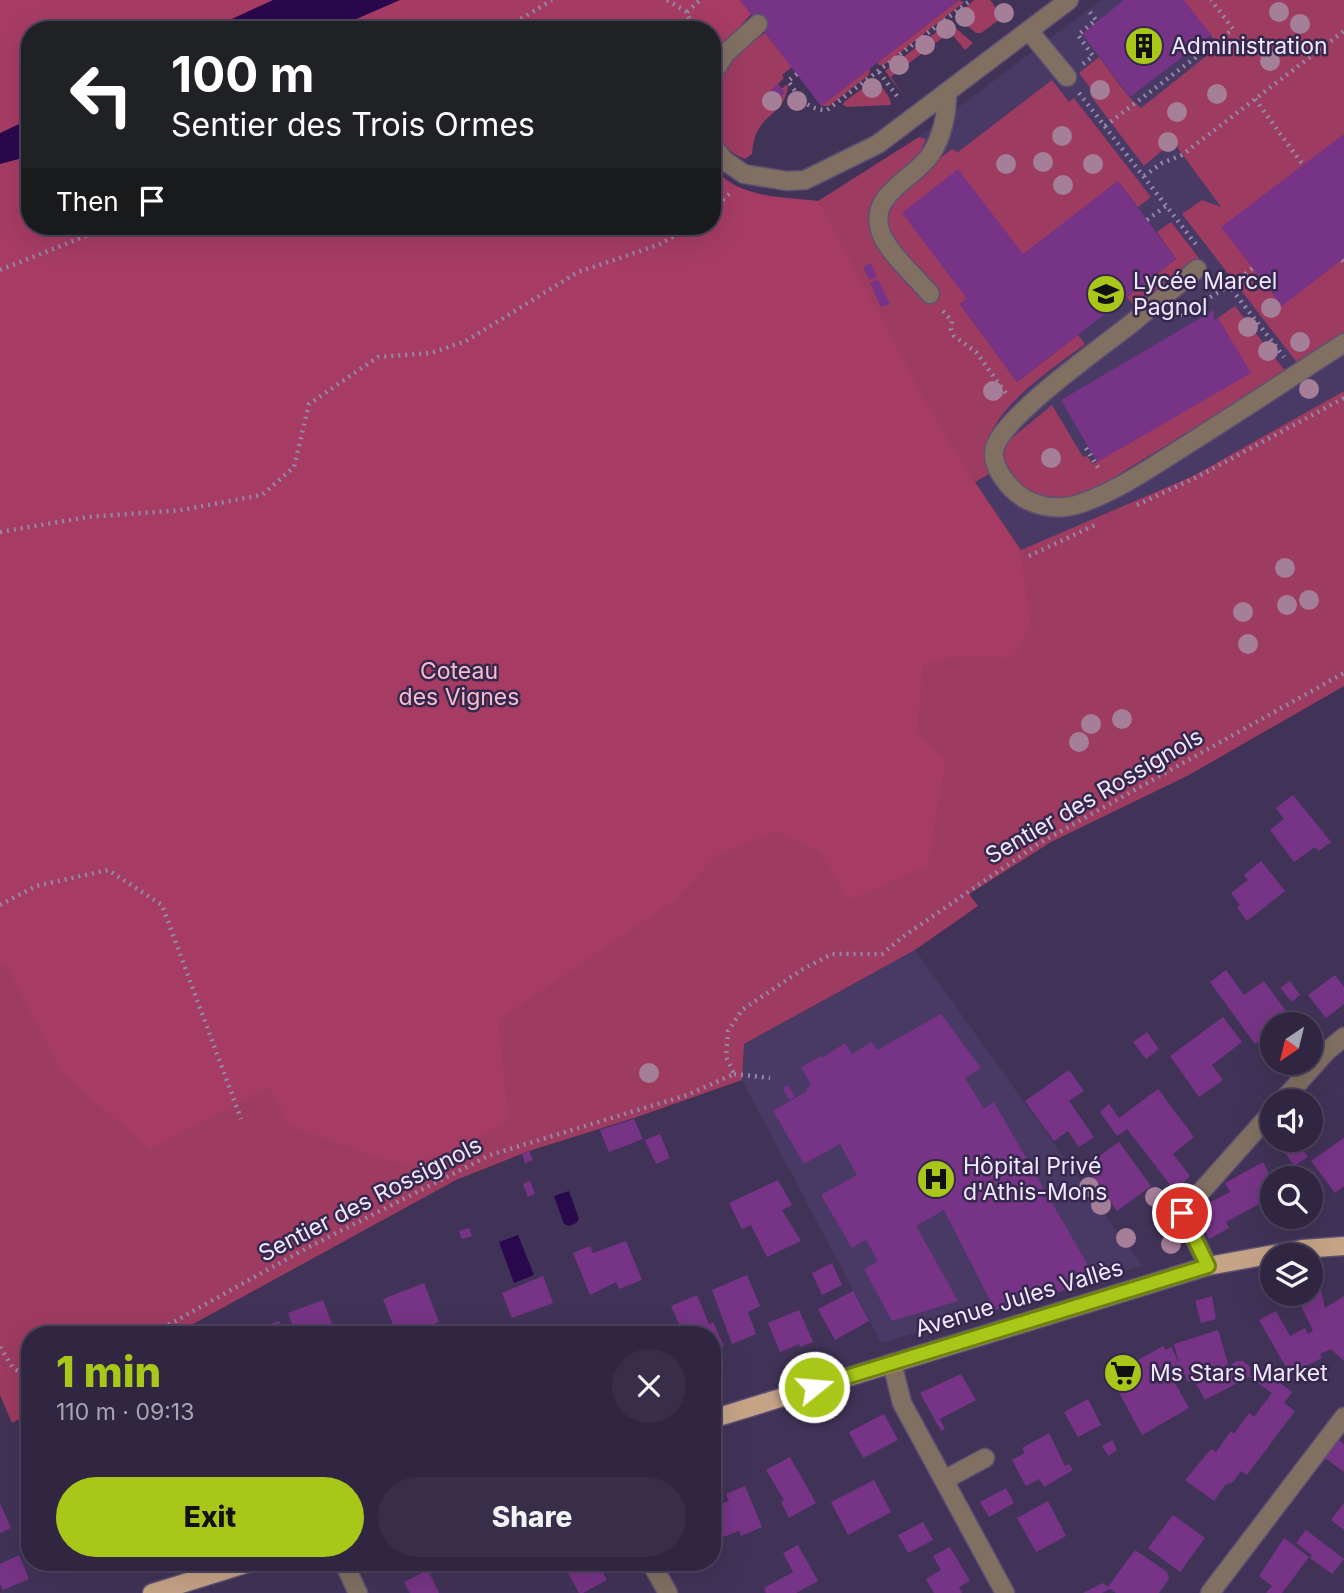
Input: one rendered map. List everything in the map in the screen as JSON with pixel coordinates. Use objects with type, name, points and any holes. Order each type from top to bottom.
[{"type":"main road","name":"Avenue Jules Vallès","points":[[721,1416],[1208,1266],[1302,1248],[1344,1246]]},
{"type":"main road","points":[[152,1593],[223,1571]]},
{"type":"street","points":[[721,156],[737,170],[751,176],[787,181],[805,180],[878,144],[1069,0]]},
{"type":"street","points":[[721,61],[758,24]]},
{"type":"street","points":[[1029,30],[1067,77]]},
{"type":"street","points":[[930,294],[887,245],[880,232],[878,216],[883,202],[893,189],[930,155],[947,116],[947,92]]},
{"type":"street","points":[[1197,269],[1045,391],[1002,436],[995,447],[994,458],[1003,478],[1018,495],[1036,504],[1056,508],[1080,504],[1111,490],[1165,459],[1344,343]]},
{"type":"street","points":[[1293,1089],[1327,1051],[1344,1037]]},
{"type":"street","points":[[1208,1266],[1182,1213],[1260,1125]]},
{"type":"street","points":[[892,1363],[902,1404],[1005,1593]]},
{"type":"street","points":[[1210,1593],[1344,1417]]},
{"type":"street","points":[[944,1480],[985,1458]]},
{"type":"street","points":[[348,1571],[358,1593]]},
{"type":"street","points":[[656,1571],[668,1593]]},
{"type":"path","points":[[518,21],[552,0]]},
{"type":"path","points":[[667,0],[687,12],[690,21]]},
{"type":"path","points":[[687,12],[700,0]]},
{"type":"path","points":[[797,74],[788,81],[805,104],[817,110],[827,110],[971,0]]},
{"type":"path","points":[[1105,126],[1233,29],[1212,0]]},
{"type":"path","points":[[1088,10],[1096,20],[1078,35],[1093,56],[1067,77],[1198,245]]},
{"type":"path","points":[[1144,177],[1162,163],[1182,155],[1344,31]]},
{"type":"path","points":[[879,72],[914,117]]},
{"type":"path","points":[[1255,99],[1303,165]]},
{"type":"path","points":[[1147,220],[1167,205]]},
{"type":"path","points":[[0,270],[88,235]]},
{"type":"path","points":[[0,532],[88,517],[188,509],[262,495],[294,467],[309,404],[378,357],[432,354],[466,341],[578,272],[651,247],[676,235]]},
{"type":"path","points":[[1206,300],[1253,268]]},
{"type":"path","points":[[1219,274],[1285,359]]},
{"type":"path","points":[[951,321],[954,336],[976,352],[1012,401]]},
{"type":"path","points":[[1126,510],[1199,476],[1344,398]]},
{"type":"path","points":[[1029,556],[1102,522]]},
{"type":"path","name":"Sentier des Rossignols","points":[[166,1326],[305,1249],[490,1155],[687,1095],[734,1074],[726,1057],[728,1031],[742,1010],[803,969],[832,954],[882,954],[1038,844],[1344,673]]},
{"type":"path","points":[[0,905],[36,887],[108,870],[162,905],[241,1119]]},
{"type":"path","points":[[734,1074],[769,1078]]},
{"type":"path","points":[[0,1347],[13,1368],[21,1373]]},
{"type":"shaded area","points":[[273,0],[400,0],[352,21],[228,21]]},
{"type":"shaded area","name":"Lycée Marcel Pagnol","points":[[1101,0],[1344,0],[1344,391],[1193,476],[1021,551],[956,454],[818,201],[919,137]]},
{"type":"shaded area","points":[[21,123],[21,158],[0,164],[0,133]]},
{"type":"shaded area","name":"Hôpital Privé d'Athis-Mons","points":[[915,950],[1142,1266],[881,1343],[742,1080],[744,1044]]},
{"type":"shaded area","points":[[569,1191],[579,1219],[569,1226],[564,1224],[554,1196]]},
{"type":"shaded area","points":[[518,1235],[534,1275],[514,1283],[499,1242]]},
{"type":"green space","name":"Coteau des Vignes","points":[[0,0],[740,0],[751,14],[721,47],[721,21],[21,21],[21,235],[721,235],[721,176],[742,190],[818,201],[919,137],[926,139],[921,150],[940,158],[952,149],[958,152],[1052,80],[1069,102],[1074,98],[1151,197],[1138,207],[1118,181],[960,304],[1017,382],[1078,335],[1085,344],[1034,383],[1001,417],[990,435],[986,454],[989,474],[975,482],[1021,550],[1193,476],[1344,391],[1344,686],[1189,775],[1051,842],[969,894],[978,906],[915,950],[744,1044],[742,1080],[529,1151],[456,1180],[189,1326],[21,1326],[21,1418],[12,1423],[0,1395]]},
{"type":"green space","name":"Coteau des Vignes","points":[[0,0],[740,0],[751,14],[721,47],[721,21],[21,21],[21,235],[721,235],[721,177],[748,191],[818,201],[927,404],[956,454],[1020,551],[1031,626],[1012,658],[965,655],[923,664],[917,735],[946,759],[927,866],[849,900],[819,851],[776,831],[718,854],[675,900],[498,1020],[509,1119],[459,1149],[406,1165],[290,1126],[269,1086],[150,1149],[63,1074],[5,964],[0,966]]},
{"type":"green space","points":[[959,0],[964,2],[884,65],[877,63]]},
{"type":"green space","points":[[974,0],[990,0],[1003,17],[981,33],[976,33],[958,18]]},
{"type":"green space","points":[[1183,0],[1344,0],[1344,333],[1298,364],[1182,214],[1202,200],[1221,207],[1174,143],[1144,166],[1090,95],[1093,92],[1079,73],[1099,57],[1129,97],[1141,108],[1219,46]]},
{"type":"green space","points":[[947,24],[952,25],[973,43],[965,50],[950,32],[891,77],[904,96],[885,71]]},
{"type":"green space","points":[[765,33],[792,67],[782,75],[784,78],[778,84],[781,89],[788,86],[781,105],[758,130],[752,154],[745,159],[731,152],[721,140],[721,78],[731,61]]},
{"type":"green space","points":[[870,68],[869,75],[829,106],[821,106]]},
{"type":"green space","points":[[874,80],[885,91],[891,105],[843,105],[844,102]]},
{"type":"green space","points":[[1171,222],[1199,258],[1134,306],[1127,297],[1176,259],[1157,232]]},
{"type":"green space","points":[[1235,306],[1286,372],[1103,484],[1078,495],[1062,500],[1050,500],[1029,493],[1019,486],[1006,467],[1003,445],[1052,405],[1083,457],[1087,456],[1093,464],[1250,373],[1218,318]]},
{"type":"building","points":[[740,0],[959,0],[821,106]]},
{"type":"building","name":"Administration","points":[[1124,0],[1184,0],[1211,35],[1130,97],[1082,34]]},
{"type":"building","points":[[778,84],[785,93],[774,102],[767,93]]},
{"type":"building","points":[[1344,134],[1344,258],[1282,306],[1221,227]]},
{"type":"building","points":[[958,169],[1023,254],[1118,181],[1176,259],[1017,382],[960,304],[967,299],[902,213]]},
{"type":"building","points":[[871,263],[877,277],[869,280],[863,267]]},
{"type":"building","points":[[878,279],[890,304],[881,307],[870,283]]},
{"type":"building","points":[[1214,310],[1214,321],[1218,318],[1251,373],[1097,462],[1061,400]]},
{"type":"building","points":[[1293,795],[1331,842],[1319,851],[1315,847],[1294,862],[1270,830],[1284,819],[1276,808]]},
{"type":"building","points":[[1261,861],[1285,891],[1247,921],[1231,893],[1248,880],[1244,875]]},
{"type":"building","points":[[1226,970],[1244,995],[1264,981],[1287,1012],[1260,1012],[1260,1040],[1255,1044],[1210,982]]},
{"type":"building","points":[[1335,975],[1344,987],[1344,1004],[1326,1018],[1308,995]]},
{"type":"building","points":[[1290,981],[1300,995],[1292,1002],[1280,988]]},
{"type":"building","points":[[941,1014],[981,1068],[965,1078],[984,1109],[994,1102],[1097,1281],[995,1310],[944,1210],[916,1226],[958,1301],[892,1321],[864,1269],[878,1261],[866,1240],[852,1248],[821,1195],[857,1175],[840,1144],[804,1164],[773,1111],[807,1091],[806,1088],[811,1085],[801,1067],[821,1056],[822,1058],[845,1043],[852,1054],[872,1042],[877,1050]]},
{"type":"building","points":[[1223,1017],[1242,1042],[1212,1065],[1223,1080],[1199,1097],[1170,1056]]},
{"type":"building","points":[[1147,1032],[1159,1049],[1146,1059],[1133,1042]]},
{"type":"building","points":[[1069,1070],[1084,1091],[1069,1101],[1094,1137],[1079,1147],[1068,1131],[1054,1141],[1025,1101]]},
{"type":"building","points":[[788,1085],[795,1097],[789,1100],[783,1088]]},
{"type":"building","points":[[1158,1089],[1194,1137],[1173,1154],[1190,1176],[1175,1191],[1127,1129],[1117,1136],[1100,1112],[1109,1104],[1119,1118]]},
{"type":"building","points":[[634,1119],[643,1139],[609,1152],[600,1130]]},
{"type":"building","points":[[660,1134],[670,1158],[656,1164],[645,1140]]},
{"type":"building","points":[[1344,1138],[1344,1186],[1335,1193],[1323,1177],[1323,1166],[1315,1166],[1311,1161]]},
{"type":"building","points":[[1119,1142],[1151,1186],[1117,1211],[1085,1166]]},
{"type":"building","points":[[529,1151],[533,1160],[525,1163],[522,1154]]},
{"type":"building","points":[[1285,1152],[1304,1152],[1308,1157],[1294,1166]]},
{"type":"building","points":[[1263,1162],[1265,1166],[1260,1166],[1260,1204],[1226,1222],[1229,1228],[1209,1239],[1193,1211],[1230,1192],[1225,1183]]},
{"type":"building","points":[[778,1180],[792,1205],[782,1210],[801,1241],[767,1257],[751,1225],[742,1229],[729,1203]]},
{"type":"building","points":[[530,1181],[535,1194],[528,1197],[523,1184]]},
{"type":"building","points":[[469,1228],[472,1236],[462,1239],[459,1231]]},
{"type":"building","points":[[626,1241],[642,1280],[619,1289],[616,1282],[590,1295],[573,1253],[590,1246],[593,1253]]},
{"type":"building","points":[[832,1263],[842,1285],[822,1295],[812,1273]]},
{"type":"building","points":[[747,1275],[760,1306],[748,1312],[756,1334],[732,1344],[712,1290]]},
{"type":"building","points":[[543,1276],[553,1303],[512,1318],[502,1293]]},
{"type":"building","points":[[424,1283],[439,1322],[429,1326],[394,1326],[383,1299]]},
{"type":"building","points":[[853,1291],[869,1321],[835,1340],[818,1309]]},
{"type":"building","points":[[697,1295],[709,1324],[713,1322],[715,1326],[680,1326],[671,1306]]},
{"type":"building","points":[[1212,1296],[1216,1319],[1201,1323],[1195,1301]]},
{"type":"building","points":[[1344,1296],[1344,1361],[1331,1349],[1320,1354],[1322,1358],[1290,1374],[1259,1320],[1276,1311],[1290,1336],[1305,1328],[1308,1334],[1313,1331],[1301,1306],[1323,1306],[1323,1300],[1325,1308]]},
{"type":"building","points":[[323,1300],[333,1326],[293,1326],[288,1313]]},
{"type":"building","points":[[799,1310],[813,1342],[800,1347],[799,1344],[780,1352],[768,1323]]},
{"type":"building","points":[[279,1321],[281,1326],[265,1326]]},
{"type":"building","points":[[1218,1330],[1229,1367],[1236,1361],[1243,1361],[1250,1367],[1250,1376],[1262,1369],[1292,1392],[1284,1403],[1295,1411],[1247,1475],[1241,1471],[1232,1483],[1226,1484],[1214,1501],[1185,1480],[1211,1449],[1216,1452],[1231,1431],[1234,1434],[1249,1413],[1254,1417],[1272,1393],[1249,1377],[1205,1400],[1194,1380],[1187,1381],[1185,1374],[1174,1381],[1189,1408],[1142,1435],[1110,1376],[1163,1346],[1166,1350],[1171,1347],[1179,1363],[1174,1344]]},
{"type":"building","points":[[961,1374],[976,1400],[940,1419],[945,1429],[941,1431],[920,1393]]},
{"type":"building","points":[[1088,1399],[1101,1425],[1078,1437],[1064,1412]]},
{"type":"building","points":[[884,1414],[898,1440],[863,1458],[849,1432]]},
{"type":"building","points":[[1049,1433],[1065,1466],[1069,1464],[1073,1470],[1044,1487],[1039,1479],[1026,1486],[1012,1460],[1025,1453],[1022,1448]]},
{"type":"building","points":[[1112,1440],[1117,1450],[1108,1456],[1102,1446]]},
{"type":"building","points":[[1339,1440],[1344,1444],[1344,1472],[1325,1458]]},
{"type":"building","points":[[790,1457],[816,1503],[789,1518],[781,1502],[784,1500],[766,1470]]},
{"type":"building","points":[[874,1480],[891,1512],[848,1535],[831,1502]]},
{"type":"building","points":[[745,1486],[762,1527],[741,1536],[739,1531],[721,1538],[721,1504],[729,1501],[726,1494]]},
{"type":"building","points":[[1006,1488],[1014,1503],[989,1517],[980,1502]]},
{"type":"building","points":[[1048,1501],[1066,1536],[1036,1552],[1017,1518]]},
{"type":"building","points":[[0,1503],[11,1528],[0,1533]]},
{"type":"building","points":[[1344,1503],[1344,1530],[1331,1520]]},
{"type":"building","points":[[1173,1515],[1205,1538],[1180,1572],[1148,1548]]},
{"type":"building","points":[[923,1522],[933,1540],[908,1553],[898,1535]]},
{"type":"building","points":[[1306,1530],[1344,1559],[1332,1574],[1310,1558],[1312,1555],[1296,1543]]},
{"type":"building","points":[[1284,1538],[1309,1557],[1282,1593],[1266,1593],[1272,1586],[1259,1576]]},
{"type":"building","points":[[798,1545],[818,1581],[796,1593],[766,1593],[764,1588],[793,1572],[783,1553]]},
{"type":"building","points":[[950,1547],[970,1581],[959,1587],[962,1593],[934,1593],[926,1579],[941,1570],[933,1556]]},
{"type":"building","points":[[1135,1550],[1167,1572],[1169,1579],[1159,1593],[1116,1593],[1110,1589],[1102,1593],[1083,1593],[1103,1583],[1108,1587]]},
{"type":"building","points":[[19,1555],[21,1571],[26,1571],[29,1579],[3,1590],[0,1584],[0,1564]]},
{"type":"building","points":[[428,1571],[439,1593],[410,1593],[404,1582]]},
{"type":"building","points":[[567,1571],[602,1571],[607,1580],[579,1593]]},
{"type":"place","name":"Administration","points":[[1144,46]]},
{"type":"place","name":"Lycée Marcel Pagnol","points":[[1106,294]]},
{"type":"place","name":"Hôpital Privé d'Athis-Mons","points":[[936,1179]]},
{"type":"place","name":"Ms Stars Market","points":[[1123,1373]]},
{"type":"route","points":[[814,1387],[1208,1266],[1182,1213]]}]
